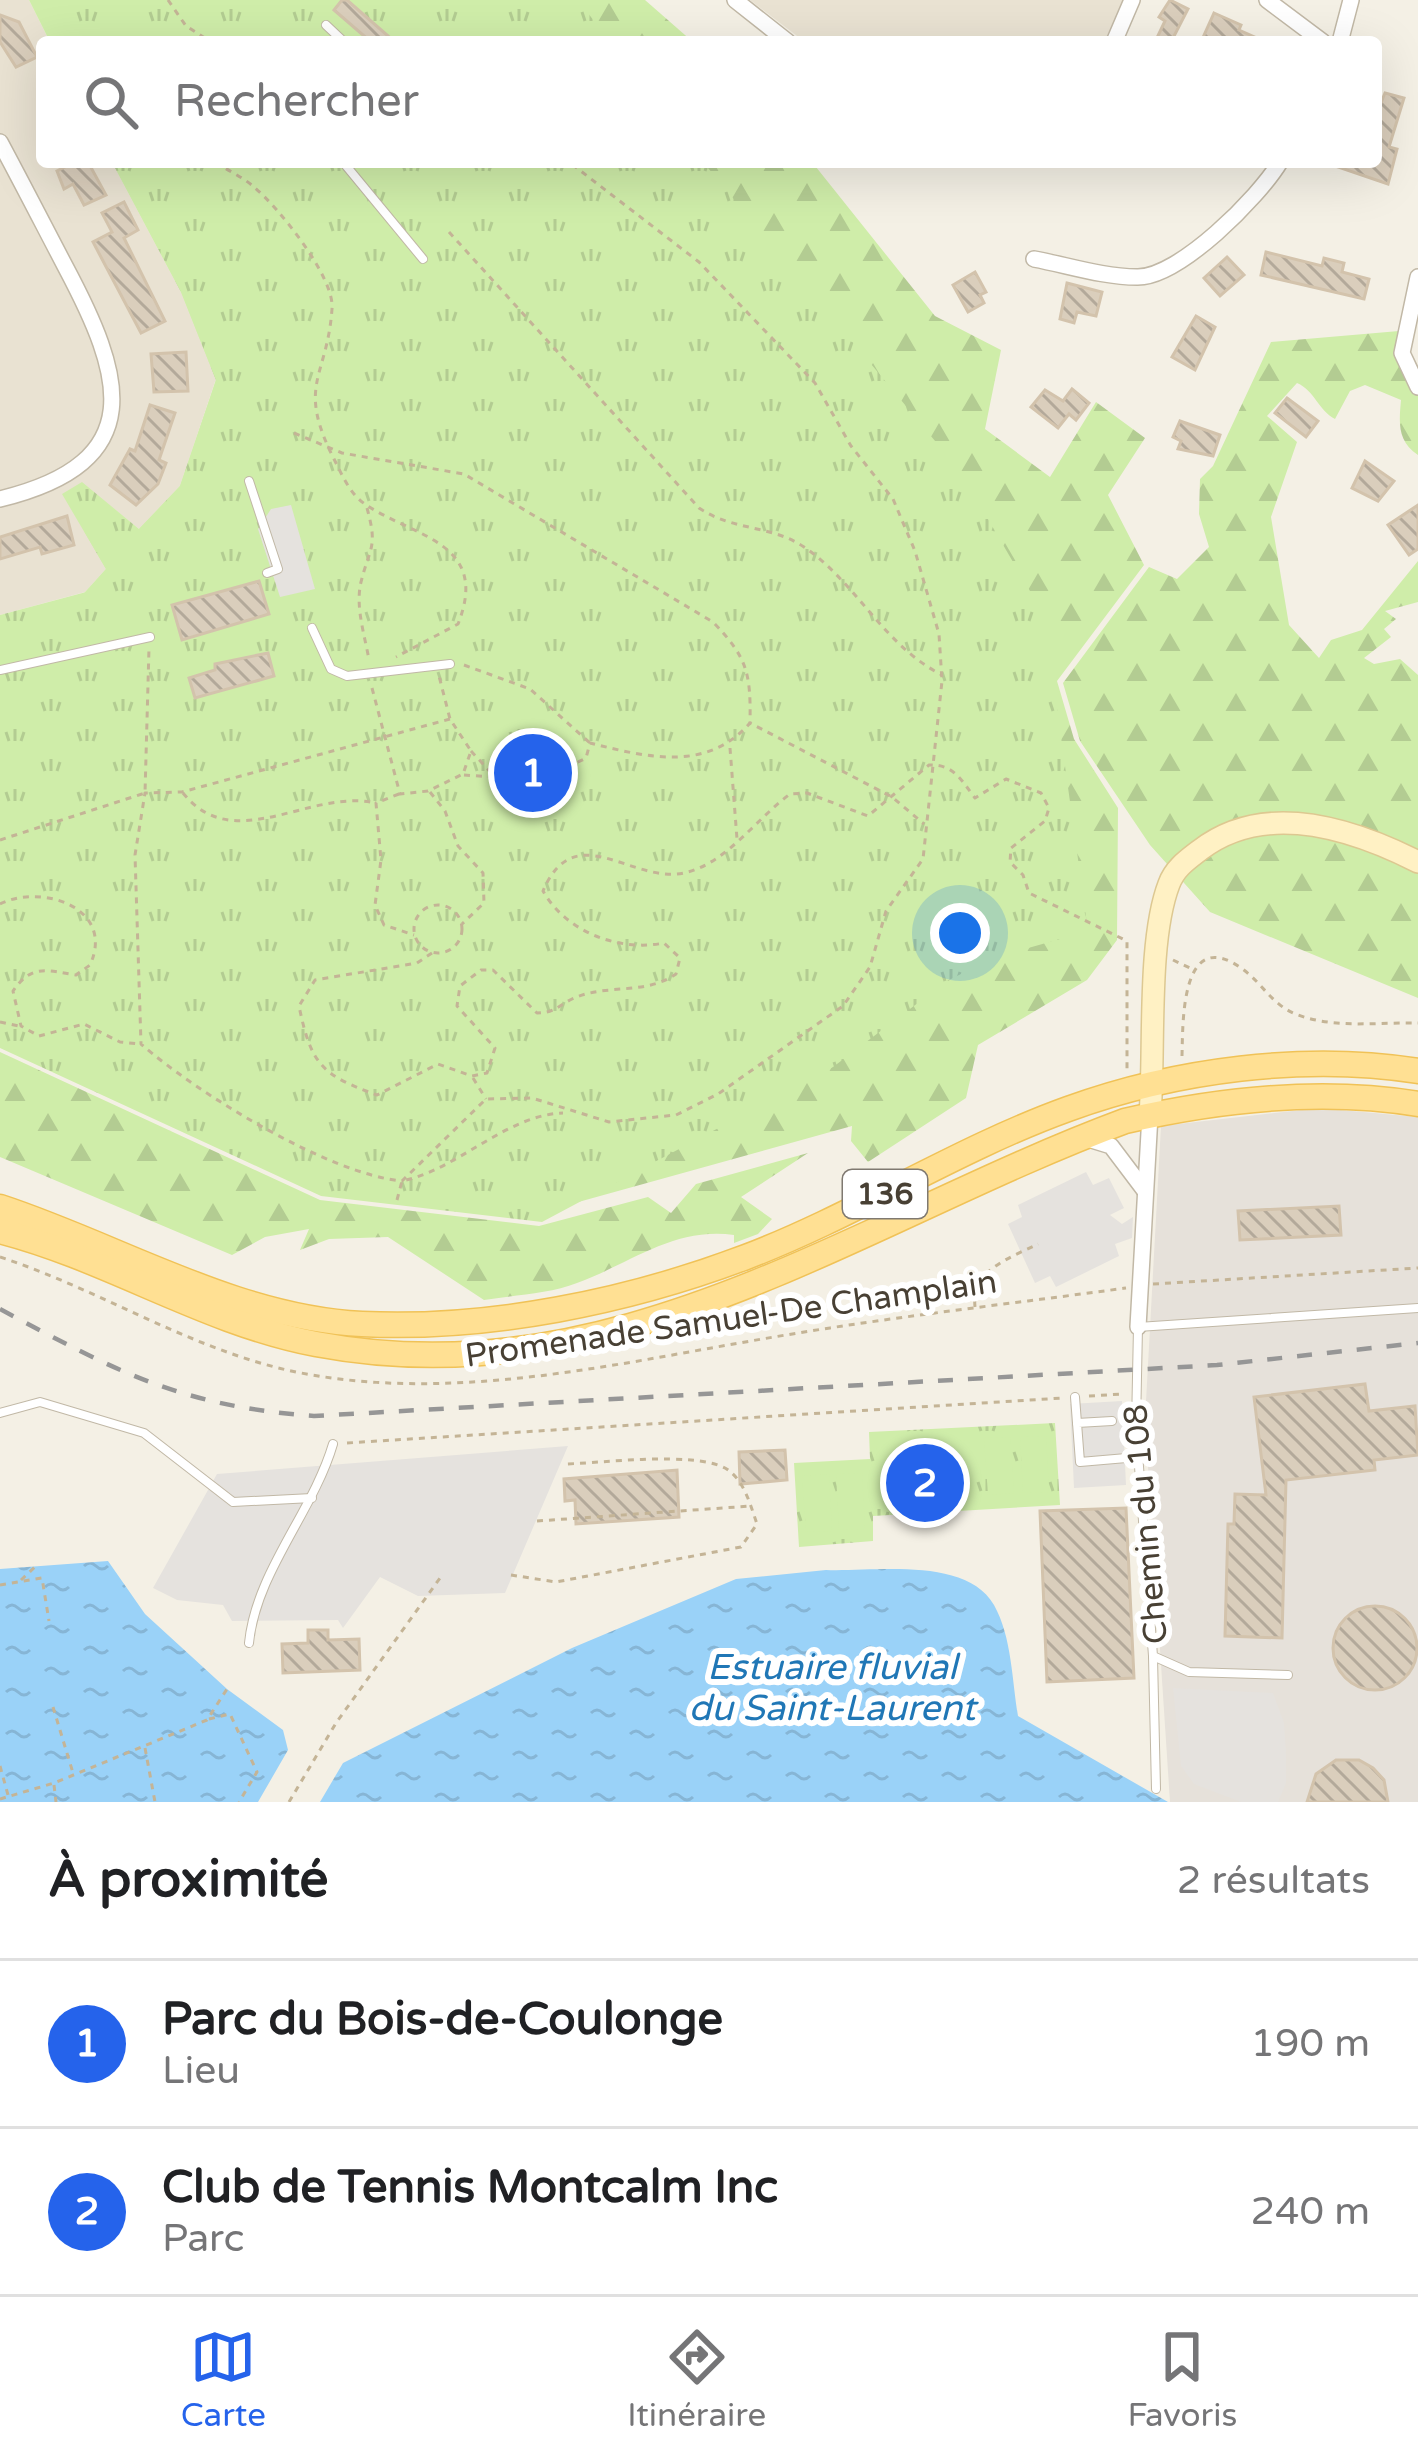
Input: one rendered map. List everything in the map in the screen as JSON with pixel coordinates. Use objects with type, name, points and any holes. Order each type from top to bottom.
[{"type":"main road","name":"136","points":[[0,1207],[284,1314],[375,1324],[492,1318],[614,1295],[745,1257],[1039,1121],[1153,1074],[1309,1066],[1418,1071]]},
{"type":"main road","name":"136","points":[[0,1231],[281,1336],[411,1354],[471,1352],[587,1336],[723,1298],[839,1251],[1082,1137],[1150,1115],[1319,1095],[1418,1104]]},
{"type":"street","points":[[735,0],[780,36]]},
{"type":"street","points":[[1117,36],[1132,0]]},
{"type":"street","points":[[1267,0],[1315,36]]},
{"type":"street","points":[[1342,36],[1351,0]]},
{"type":"street","points":[[0,142],[107,349],[112,404],[89,455],[65,479],[0,499]]},
{"type":"street","points":[[1034,260],[1136,277],[1163,274],[1264,190],[1277,168]]},
{"type":"street","points":[[1418,278],[1402,353],[1418,387]]},
{"type":"street","points":[[1138,1327],[1161,919],[1169,883],[1180,865],[1239,825],[1303,823],[1390,848],[1418,862]]},
{"type":"street","points":[[1082,1137],[1111,1146],[1145,1191]]},
{"type":"lane","points":[[326,25],[338,36]]},
{"type":"lane","points":[[348,168],[423,259]]},
{"type":"lane","points":[[250,481],[278,569],[267,573]]},
{"type":"lane","points":[[312,628],[331,669],[347,676],[450,664]]},
{"type":"lane","points":[[0,670],[150,637]]},
{"type":"lane","points":[[1138,1327],[1418,1308]]},
{"type":"lane","name":"Chemin du 108","points":[[1138,1327],[1135,1393],[1153,1656],[1189,1672],[1288,1675]]},
{"type":"lane","points":[[1075,1397],[1080,1462],[1138,1457]]},
{"type":"lane","points":[[0,1412],[40,1402],[144,1433],[232,1502],[312,1498]]},
{"type":"lane","points":[[1077,1423],[1112,1421]]},
{"type":"lane","points":[[249,1643],[252,1613],[312,1498],[333,1444]]},
{"type":"lane","points":[[1153,1656],[1156,1789]]},
{"type":"path","points":[[168,0],[186,26],[202,36]]},
{"type":"path","points":[[226,168],[252,184],[278,210],[328,287],[333,307],[318,366],[314,418],[353,494],[367,506],[436,538],[452,553],[466,589],[458,624],[405,650],[394,658],[391,671]]},
{"type":"path","points":[[397,1200],[402,1181],[486,1099],[532,1098],[568,1114],[632,1122],[688,1112],[843,1006],[871,967],[886,911],[923,859],[929,765],[942,675],[939,634],[904,521],[815,383],[699,262],[577,168]]},
{"type":"path","points":[[449,232],[699,508],[729,526],[801,544],[833,571],[880,628],[942,675]]},
{"type":"path","points":[[294,433],[342,453],[464,474],[712,622],[742,652],[751,688],[750,723],[730,746],[711,756],[685,758],[590,742],[530,688],[479,667],[450,664]]},
{"type":"path","points":[[367,506],[377,542],[362,580],[359,608],[400,794]]},
{"type":"path","points":[[141,1044],[135,855],[145,793],[144,691],[150,637]]},
{"type":"path","points":[[436,667],[449,719],[495,777]]},
{"type":"path","points":[[0,840],[145,793],[182,791],[449,719]]},
{"type":"path","points":[[750,723],[892,797],[926,825]]},
{"type":"path","points":[[182,791],[206,815],[253,823],[321,802],[376,802],[428,791],[463,774],[495,777],[562,772],[586,758],[590,742]]},
{"type":"path","points":[[730,746],[737,839]]},
{"type":"path","points":[[463,774],[471,751]]},
{"type":"path","points":[[428,791],[445,811],[458,846],[483,874],[484,903],[462,923],[455,946],[417,963],[316,980],[299,1006],[309,1052],[344,1083],[377,1095],[438,1064],[472,1076],[487,1073],[495,1048],[482,1027],[457,1006],[460,986],[481,970],[493,970],[537,1013],[552,1013],[574,998],[658,986],[676,974],[680,958],[664,943],[640,948],[600,938],[555,913],[543,892],[554,868],[585,854],[682,874],[720,858],[790,794],[807,794],[868,816],[929,765],[951,767],[974,798],[1006,779],[1041,794],[1048,808],[1046,821],[1011,848],[1010,862],[1023,875],[1029,893],[1127,941],[1126,1071],[1153,1074],[1182,1058]]},
{"type":"path","points":[[376,802],[378,916],[396,932],[414,935],[432,953]]},
{"type":"path","points":[[0,904],[26,896],[62,899],[85,916],[95,941],[89,965],[76,975],[43,969],[19,982],[14,1001],[21,1026]]},
{"type":"path","points":[[414,935],[414,921],[428,906],[449,907],[462,923]]},
{"type":"path","points":[[0,1022],[39,1036],[84,1024],[120,1042],[141,1044],[178,1077],[309,1151],[381,1179],[402,1181],[451,1165],[529,1121],[568,1114]]},
{"type":"path","points":[[472,1076],[486,1099]]},
{"type":"path","points":[[975,1309],[974,1294],[982,1276],[1038,1244]]},
{"type":"path","name":"Promenade Samuel-De Champlain","points":[[0,1257],[242,1358],[331,1378],[395,1384],[618,1366],[1140,1286],[1418,1268]]},
{"type":"path","points":[[333,1444],[1135,1393]]},
{"type":"path","points":[[511,1575],[556,1582],[742,1547],[757,1524],[727,1469],[702,1462],[565,1464]]},
{"type":"path","points":[[537,1521],[751,1506]]},
{"type":"path","points":[[20,1582],[37,1564]]},
{"type":"path","points":[[0,1585],[42,1578],[50,1621]]},
{"type":"path","points":[[289,1802],[335,1723],[440,1578]]},
{"type":"path","points":[[207,1720],[227,1689]]},
{"type":"path","points":[[53,1707],[73,1775]]},
{"type":"path","points":[[0,1799],[54,1783],[230,1714],[257,1772],[239,1802]]},
{"type":"path","points":[[145,1746],[154,1802]]},
{"type":"path","points":[[0,1766],[9,1797]]},
{"type":"path","points":[[54,1783],[56,1802]]},
{"type":"shaded area","points":[[0,0],[29,0],[47,36],[36,36],[36,168],[115,168],[181,292],[216,379],[180,486],[139,529],[82,483],[106,569],[85,592],[0,615]]},
{"type":"shaded area","points":[[750,0],[1124,0],[1107,36],[797,36]]},
{"type":"shaded area","points":[[291,505],[315,589],[280,597],[258,529],[271,509]]},
{"type":"shaded area","points":[[1319,1108],[1418,1117],[1418,1802],[1170,1802],[1145,1420],[1161,1126]]},
{"type":"shaded area","points":[[1086,1172],[1093,1185],[1109,1178],[1124,1208],[1110,1215],[1122,1224],[1133,1217],[1132,1238],[1115,1244],[1119,1256],[1056,1287],[1050,1276],[1035,1283],[1008,1224],[1022,1217],[1018,1205]]},
{"type":"shaded area","points":[[1122,1401],[1126,1485],[1074,1488],[1070,1404]]},
{"type":"shaded area","points":[[568,1446],[505,1593],[418,1596],[380,1577],[343,1628],[338,1620],[232,1621],[223,1605],[177,1600],[153,1588],[217,1474]]},
{"type":"shaded area","points":[[1173,1688],[1273,1693],[1284,1723],[1286,1753],[1286,1783],[1278,1802],[1241,1802],[1194,1784],[1181,1766]]},
{"type":"green space","points":[[29,0],[578,0],[605,36],[47,36]]},
{"type":"green space","points":[[426,0],[645,0],[686,36],[461,36]]},
{"type":"green space","points":[[115,168],[817,168],[935,316],[1001,350],[985,429],[1050,477],[1096,402],[1145,438],[1108,495],[1144,565],[1057,681],[1074,739],[1118,808],[1117,940],[1087,980],[978,1045],[966,1098],[868,1162],[851,1141],[852,1126],[546,1211],[0,753],[85,592],[106,569],[84,531],[139,529],[180,486],[216,380],[181,292]]},
{"type":"green space","points":[[115,168],[708,168],[960,471],[1044,615],[1088,931],[993,958],[947,981],[833,1067],[542,1222],[321,1196],[0,1048],[0,615],[86,592],[106,569],[62,494],[82,482],[139,529],[180,486],[216,380],[181,292]]},
{"type":"green space","points":[[1399,331],[1399,362],[1418,396],[1418,455],[1403,438],[1401,400],[1365,385],[1350,391],[1335,419],[1297,383],[1267,416],[1297,442],[1271,517],[1289,625],[1319,658],[1331,640],[1362,630],[1418,561],[1418,602],[1385,611],[1396,619],[1384,629],[1391,637],[1364,658],[1374,664],[1400,659],[1418,675],[1418,998],[1210,912],[1150,845],[1080,741],[1063,683],[1149,567],[1177,579],[1209,547],[1199,514],[1200,479],[1213,466],[1271,342]]},
{"type":"green space","points":[[0,1052],[320,1200],[539,1226],[648,1197],[671,1213],[696,1184],[808,1153],[741,1197],[772,1219],[758,1234],[734,1243],[734,1235],[691,1236],[566,1287],[484,1300],[388,1237],[329,1239],[300,1250],[309,1229],[265,1237],[232,1255],[0,1157]]},
{"type":"green space","points":[[1055,1423],[1060,1505],[873,1516],[873,1541],[799,1547],[794,1463],[870,1459],[869,1432]]},
{"type":"green space","points":[[1046,1436],[1049,1492],[1023,1493],[1020,1437]]},
{"type":"green space","points":[[1010,1437],[1014,1493],[988,1495],[984,1438]]},
{"type":"green space","points":[[969,1440],[972,1496],[946,1498],[943,1442]]},
{"type":"green space","points":[[935,1442],[939,1498],[913,1499],[909,1443]]},
{"type":"green space","points":[[902,1444],[905,1500],[879,1501],[876,1445]]},
{"type":"green space","points":[[862,1473],[865,1529],[839,1530],[836,1474]]},
{"type":"green space","points":[[829,1474],[832,1531],[806,1532],[802,1476]]},
{"type":"water","points":[[108,1561],[145,1614],[227,1689],[283,1730],[288,1750],[258,1802],[0,1802],[0,1569]]},
{"type":"water","name":"Estuaire fluvial du Saint-Laurent","points":[[826,1570],[918,1570],[963,1579],[981,1590],[994,1605],[1004,1631],[1018,1716],[1168,1802],[320,1802],[343,1763],[572,1648],[736,1579]]},
{"type":"building","points":[[347,0],[388,36],[364,36],[334,10]]},
{"type":"building","points":[[1170,0],[1188,9],[1174,36],[1158,36],[1165,21],[1159,17]]},
{"type":"building","points":[[1214,13],[1252,36],[1204,36]]},
{"type":"building","points":[[0,15],[19,22],[36,57],[16,67],[0,42]]},
{"type":"building","points":[[1385,93],[1404,98],[1389,147],[1397,149],[1388,184],[1341,168],[1382,168]]},
{"type":"building","points":[[91,168],[106,195],[84,205],[73,184],[64,189],[57,171]]},
{"type":"building","points":[[124,202],[138,230],[124,238],[165,321],[141,333],[93,242],[112,232],[102,213]]},
{"type":"building","points":[[1266,252],[1322,266],[1324,258],[1344,263],[1342,272],[1369,279],[1364,299],[1261,275]]},
{"type":"building","points":[[1227,257],[1244,275],[1220,296],[1204,278]]},
{"type":"building","points":[[975,272],[986,292],[980,295],[984,303],[968,312],[953,285]]},
{"type":"building","points":[[1067,283],[1102,292],[1096,316],[1077,312],[1074,323],[1060,319]]},
{"type":"building","points":[[1196,316],[1215,327],[1195,370],[1172,357]]},
{"type":"building","points":[[186,352],[188,391],[154,392],[151,354]]},
{"type":"building","points":[[1072,389],[1089,403],[1076,420],[1069,414],[1058,428],[1031,407],[1045,390],[1063,401]]},
{"type":"building","points":[[1287,398],[1318,421],[1306,437],[1275,413]]},
{"type":"building","points":[[150,405],[175,413],[159,460],[166,463],[158,484],[136,505],[110,485],[130,449],[135,451]]},
{"type":"building","points":[[1180,421],[1220,435],[1213,456],[1178,449],[1181,441],[1173,437]]},
{"type":"building","points":[[1365,461],[1394,481],[1378,501],[1352,488]]},
{"type":"building","points":[[1418,505],[1418,549],[1409,555],[1388,525]]},
{"type":"building","points":[[67,516],[74,545],[42,554],[40,547],[0,559],[0,537]]},
{"type":"building","points":[[259,581],[269,614],[182,640],[172,605]]},
{"type":"building","points":[[268,653],[274,676],[195,698],[189,678],[215,670],[215,664]]},
{"type":"building","points":[[1339,1206],[1341,1235],[1240,1240],[1238,1211]]},
{"type":"building","points":[[1365,1384],[1369,1411],[1415,1406],[1418,1455],[1374,1460],[1375,1470],[1286,1480],[1282,1638],[1225,1636],[1228,1524],[1234,1524],[1235,1494],[1266,1495],[1254,1397]]},
{"type":"building","points":[[785,1450],[787,1480],[740,1484],[739,1452]]},
{"type":"building","points":[[677,1470],[679,1517],[576,1524],[575,1500],[565,1501],[564,1479]]},
{"type":"building","points":[[1126,1508],[1134,1678],[1047,1682],[1040,1511]]},
{"type":"building","points":[[1375,1606],[1405,1618],[1417,1648],[1405,1678],[1375,1690],[1345,1678],[1333,1648],[1345,1618]]},
{"type":"building","points":[[308,1630],[328,1630],[328,1640],[359,1639],[360,1670],[283,1673],[282,1644],[308,1643]]},
{"type":"building","points":[[1336,1760],[1359,1760],[1373,1768],[1384,1780],[1388,1802],[1307,1802],[1316,1774]]},
{"type":"railway","points":[[0,1309],[150,1382],[224,1404],[314,1416],[1217,1365],[1418,1343]]},
{"type":"place","name":"Parc du Bois-de-Coulonge","points":[[533,773]]},
{"type":"place","name":"Club de Tennis Montcalm Inc","points":[[925,1483]]}]
